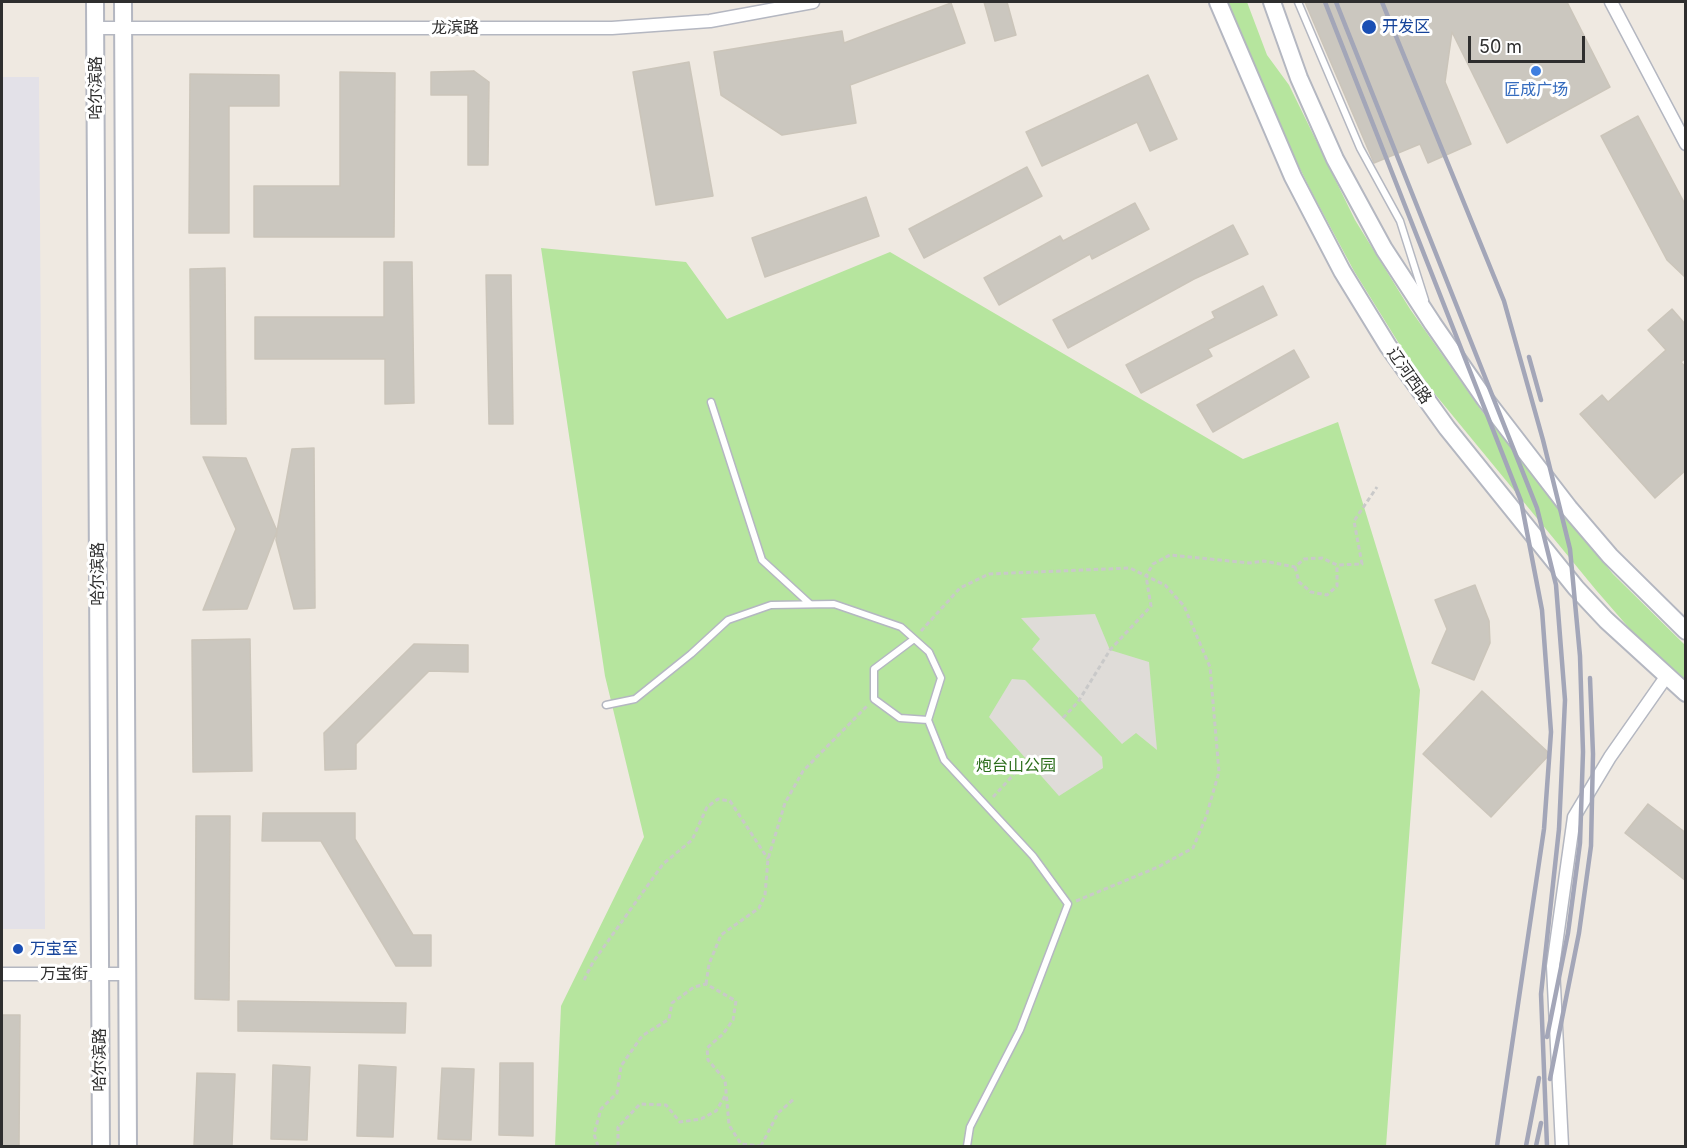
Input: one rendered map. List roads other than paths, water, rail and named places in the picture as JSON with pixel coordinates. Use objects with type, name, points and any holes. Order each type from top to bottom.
[{"type":"street","name":"哈尔滨路","points":[[95,2],[101,1146]]},
{"type":"street","name":"哈尔滨路","points":[[123,2],[128,1146]]},
{"type":"street","name":"龙滨路","points":[[95,28],[612,28],[710,21],[813,2]]},
{"type":"street","name":"辽河西路","points":[[1218,2],[1293,177],[1342,271],[1388,345],[1447,428],[1533,537],[1606,620],[1686,693]]},
{"type":"street","points":[[1272,2],[1299,78],[1335,159],[1384,249],[1433,324],[1485,399],[1569,508],[1610,556],[1686,631]]},
{"type":"street","points":[[1611,2],[1686,144]]},
{"type":"street","points":[[1562,1146],[1553,966],[1574,817],[1610,757],[1666,677]]},
{"type":"street","name":"万宝街","points":[[2,974],[127,974]]},
{"type":"lane","points":[[1298,2],[1360,148],[1400,221],[1433,324]]},
{"type":"lane","points":[[711,402],[762,560],[811,604]]},
{"type":"lane","points":[[606,705],[635,699],[691,654],[728,620],[771,605],[834,604],[901,627],[928,652],[941,678],[928,720],[944,760],[1033,856],[1068,904],[1020,1030],[970,1127],[967,1146]]},
{"type":"lane","points":[[914,639],[874,669],[874,699],[900,718],[928,720]]},
{"type":"railway","points":[[1325,2],[1521,501],[1542,610],[1551,732],[1544,829],[1497,1146]]},
{"type":"railway","points":[[1336,2],[1537,508],[1556,585],[1565,700],[1559,829],[1541,994],[1547,1146]]},
{"type":"railway","points":[[1382,2],[1504,301],[1543,440],[1570,549],[1580,656],[1583,752],[1580,843],[1568,933],[1547,1037]]},
{"type":"railway","points":[[1529,357],[1541,400]]},
{"type":"railway","points":[[1550,1079],[1579,933],[1591,846],[1593,754],[1590,678]]},
{"type":"railway","points":[[1526,1146],[1539,1078]]},
{"type":"railway","points":[[1536,1146],[1541,1123]]},
{"type":"place","name":"开发区","points":[[1369,27]]},
{"type":"place","name":"匠成广场","points":[[1536,71]]},
{"type":"place","name":"万宝至","points":[[18,949]]},
{"type":"park label","name":"炮台山公园","points":[[1016,766]]}]
